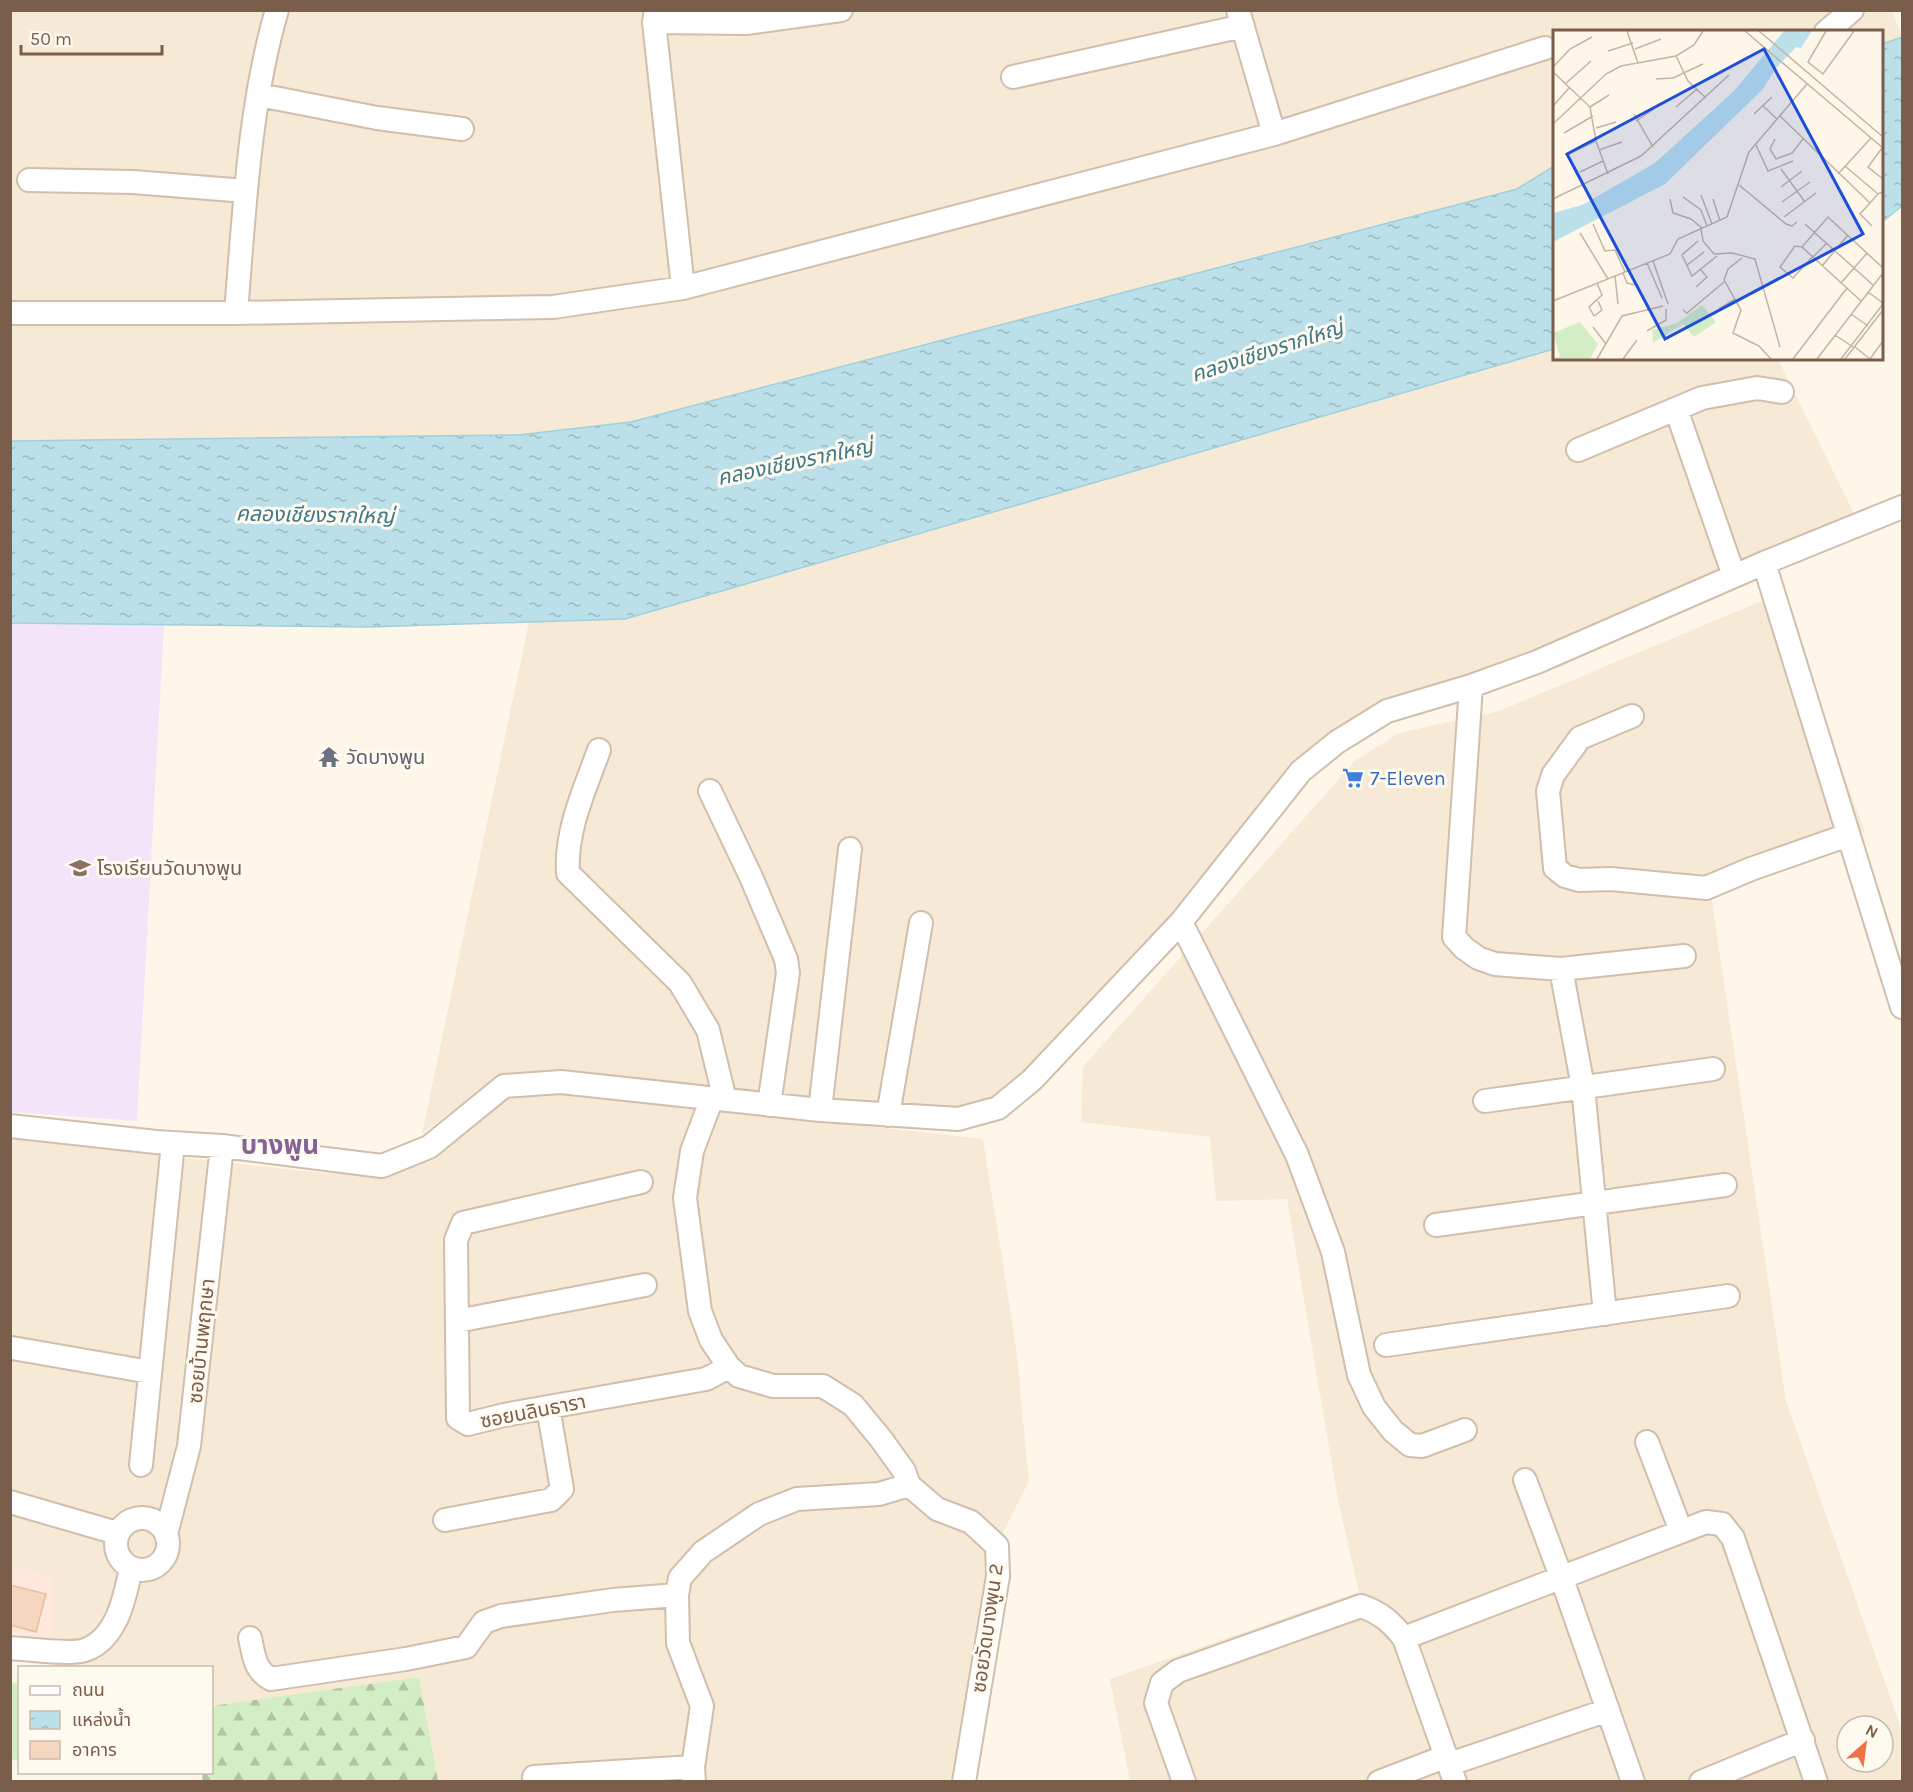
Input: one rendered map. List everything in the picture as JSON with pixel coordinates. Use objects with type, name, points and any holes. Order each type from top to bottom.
[{"type":"street","points":[[683,288],[655,16],[746,23],[841,10]]},
{"type":"street","points":[[1828,30],[1852,10]]},
{"type":"street","points":[[236,313],[246,191],[273,11]]},
{"type":"street","points":[[1013,77],[1241,18],[1274,134]]},
{"type":"street","points":[[10,313],[236,313],[553,308],[683,288],[1274,134],[1545,48]]},
{"type":"street","points":[[259,95],[376,118],[462,129]]},
{"type":"street","points":[[29,180],[132,182],[246,191]]},
{"type":"street","points":[[1578,450],[1702,398],[1757,387],[1782,393]]},
{"type":"street","points":[[1676,409],[1734,576]]},
{"type":"street","points":[[10,1126],[222,1146],[382,1166],[429,1147],[504,1086],[561,1082],[820,1110],[958,1119],[998,1108],[1032,1080],[1181,922],[1301,771],[1328,749],[1387,711],[1471,686],[1537,662],[1764,563],[1902,507]]},
{"type":"street","points":[[1764,563],[1902,1007]]},
{"type":"street","points":[[1471,686],[1454,937],[1478,958],[1495,964],[1561,969],[1684,956]]},
{"type":"street","points":[[1632,716],[1580,738],[1553,775],[1548,791],[1556,868],[1565,876],[1579,880],[1611,879],[1706,888],[1750,869],[1848,835]]},
{"type":"street","points":[[599,750],[575,820],[567,853],[568,873],[680,983],[708,1030],[719,1099]]},
{"type":"street","points":[[710,790],[786,959],[788,973],[770,1105]]},
{"type":"street","points":[[820,1110],[850,849]]},
{"type":"street","points":[[1181,922],[1297,1155],[1333,1252],[1359,1375],[1374,1407],[1392,1431],[1410,1445],[1422,1446],[1465,1430]]},
{"type":"street","points":[[888,1115],[921,923]]},
{"type":"street","points":[[1561,969],[1583,1087],[1605,1314]]},
{"type":"street","points":[[1485,1101],[1713,1069]]},
{"type":"street","name":"ซอยวัดบางพูน 2","points":[[719,1099],[692,1151],[685,1198],[699,1311],[711,1340],[729,1367],[739,1376],[773,1386],[823,1386],[853,1405],[904,1471],[909,1485],[937,1509],[971,1522],[997,1546],[998,1576],[964,1782]]},
{"type":"street","points":[[141,1465],[173,1143]]},
{"type":"street","name":"ซอยบ้านพฤกษา","points":[[131,1568],[151,1569],[166,1555],[169,1544],[166,1534],[189,1446],[222,1146]]},
{"type":"street","name":"ซอยนลินธารา","points":[[641,1182],[462,1223],[456,1240],[458,1418],[468,1424],[548,1407],[706,1379],[729,1367]]},
{"type":"street","points":[[1436,1225],[1725,1185]]},
{"type":"street","points":[[457,1321],[645,1285]]},
{"type":"street","points":[[1386,1345],[1728,1296]]},
{"type":"street","points":[[12,1348],[150,1372]]},
{"type":"street","points":[[445,1520],[551,1500],[562,1489],[548,1407]]},
{"type":"street","points":[[1647,1442],[1681,1531]]},
{"type":"street","points":[[1525,1480],[1633,1782]]},
{"type":"street","points":[[534,1776],[693,1774],[702,1706],[678,1643],[677,1595],[680,1578],[703,1552],[759,1514],[797,1499],[879,1494],[909,1485]]},
{"type":"street","points":[[10,1502],[117,1533]]},
{"type":"street","points":[[10,1648],[57,1652],[85,1650],[108,1634],[124,1602],[131,1568],[117,1554],[114,1543],[117,1533],[132,1519],[142,1518],[152,1520],[161,1526],[166,1534]]},
{"type":"street","points":[[1404,1638],[1706,1522],[1722,1524],[1733,1538],[1816,1782]]},
{"type":"street","points":[[250,1638],[257,1668],[271,1679],[406,1659],[466,1647],[484,1622],[501,1616],[612,1600],[677,1595]]},
{"type":"street","points":[[1184,1782],[1156,1703],[1162,1683],[1178,1671],[1361,1606],[1377,1611],[1391,1622],[1404,1638],[1450,1767]]},
{"type":"street","points":[[1379,1782],[1450,1767],[1608,1710]]},
{"type":"street","points":[[1701,1782],[1803,1740]]},
{"type":"shaded area","points":[[1892,10],[1902,37],[1883,44],[1883,30],[1553,30],[1553,167],[1517,189],[632,422],[518,435],[11,441],[10,11]]},
{"type":"shaded area","points":[[1553,349],[1553,360],[1778,360],[1858,522],[1493,685],[1385,707],[1333,743],[1041,1072],[989,1104],[928,1111],[558,1069],[497,1077],[422,1134],[529,622],[625,619]]},
{"type":"shaded area","points":[[1776,595],[1865,832],[1711,895],[1786,1401],[1902,1731],[1902,1781],[1130,1781],[1110,1679],[1359,1592],[1338,1500],[1287,1199],[1216,1201],[1210,1137],[1081,1122],[1083,1067],[1355,761],[1399,733],[1499,711]]},
{"type":"shaded area","name":"โรงเรียนวัดบางพูน","points":[[10,623],[164,624],[137,1121],[11,1112]]},
{"type":"shaded area","points":[[561,1092],[983,1139],[1016,1347],[1029,1481],[988,1562],[954,1781],[438,1781],[419,1677],[213,1706],[213,1666],[52,1666],[50,1577],[11,1566],[10,1139],[323,1173],[388,1176],[440,1155],[506,1098]]},
{"type":"shaded area","points":[[10,1566],[51,1577],[51,1641],[11,1633]]},
{"type":"green space","points":[[419,1677],[438,1781],[203,1781],[201,1774],[213,1774],[213,1706]]},
{"type":"green space","points":[[11,1682],[18,1684],[18,1759],[11,1760]]},
{"type":"water","points":[[1902,37],[1902,206],[1883,221],[1883,44]]},
{"type":"water","name":"คลองเชียงรากใหญ่","points":[[1553,167],[1553,349],[625,619],[368,627],[11,623],[11,441],[518,435],[631,422],[1517,189]]},
{"type":"building","points":[[10,1585],[46,1594],[36,1632],[10,1625]]},
{"type":"place","name":"วัดบางพูน","points":[[329,757]]},
{"type":"place","name":"7-Eleven","points":[[1353,778]]},
{"type":"place","name":"โรงเรียนวัดบางพูน","points":[[80,868]]},
{"type":"district","name":"บางพูน","points":[[280,1145]]}]
